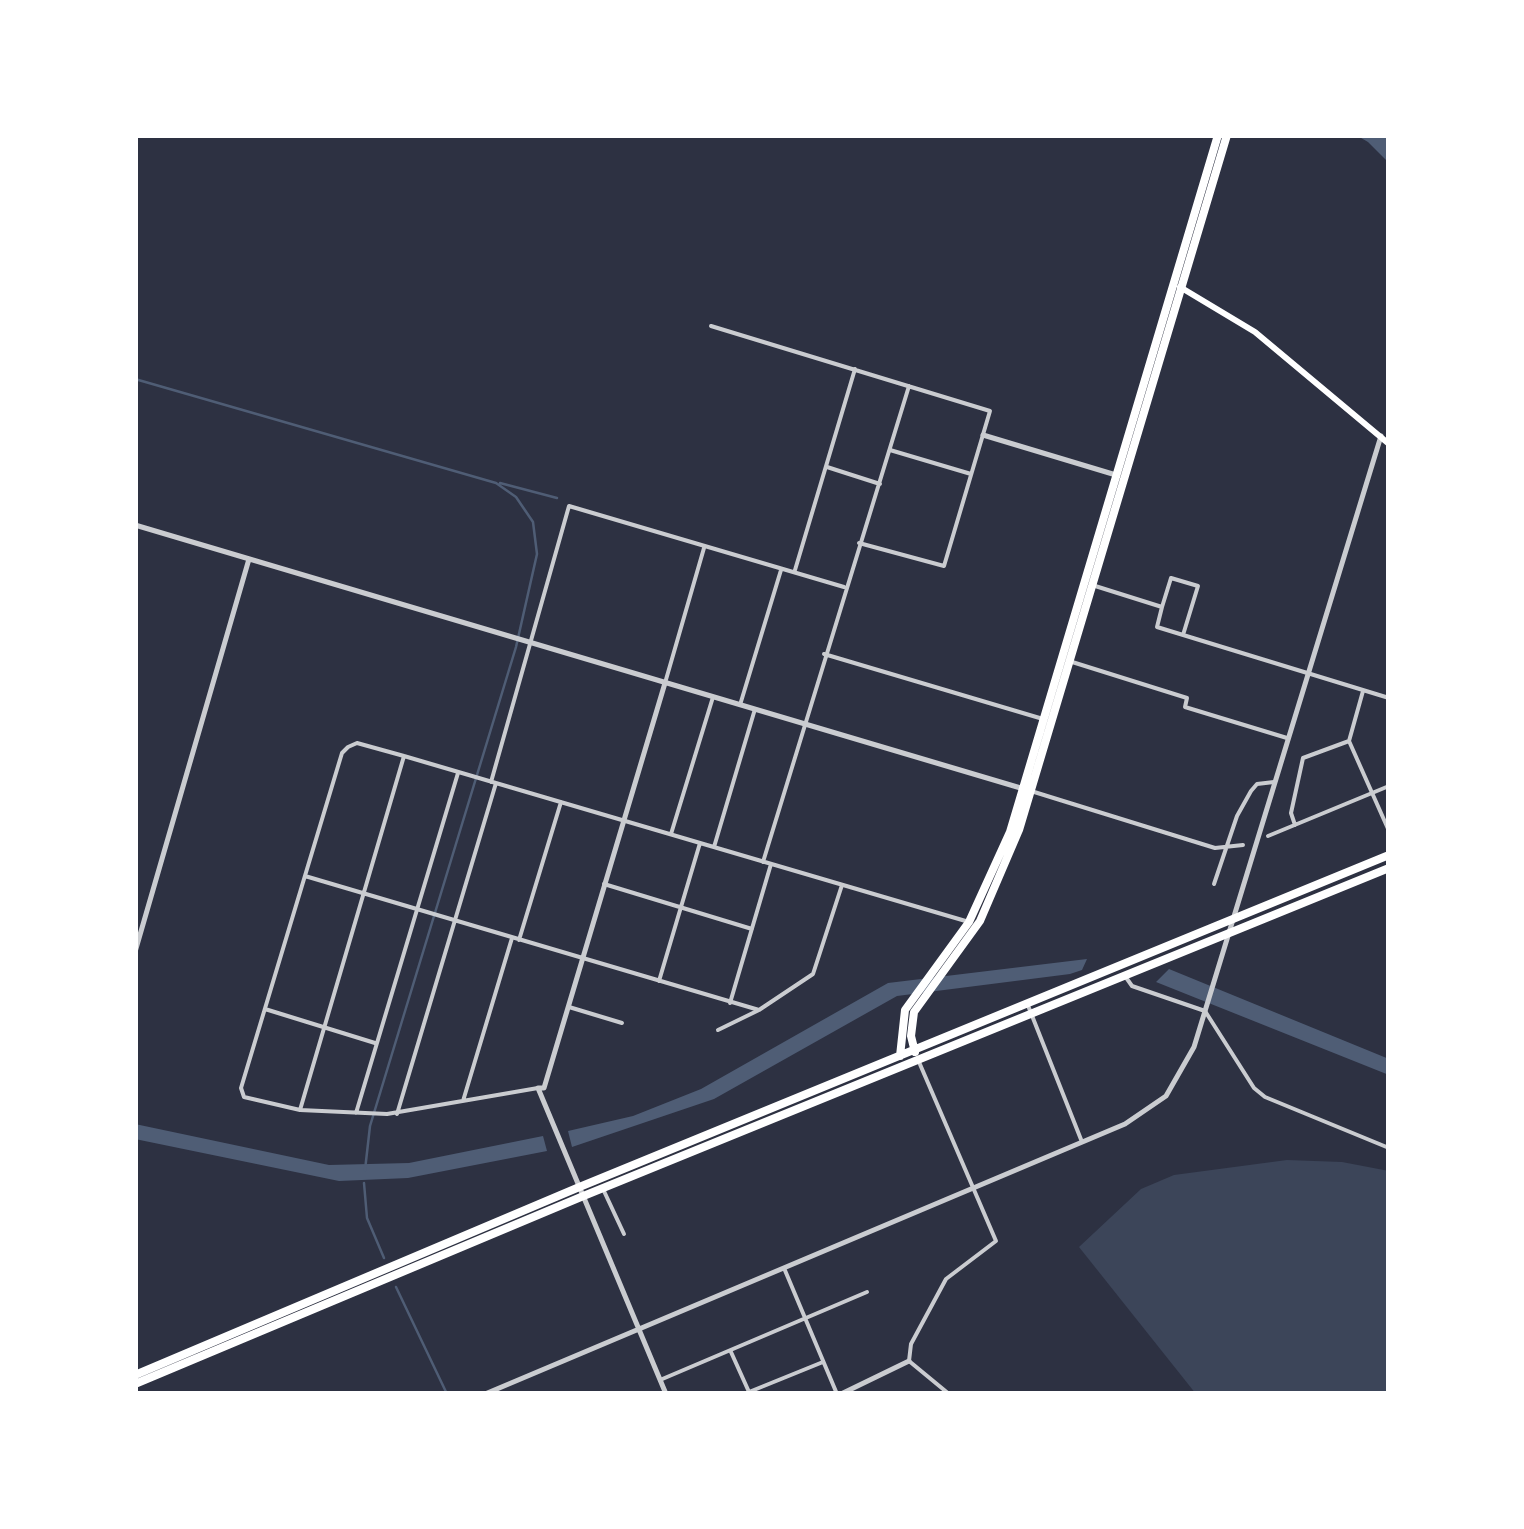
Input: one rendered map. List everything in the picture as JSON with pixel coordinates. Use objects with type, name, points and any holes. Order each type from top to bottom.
[{"type":"highway","points":[[900,1056],[900,1023],[980,921],[1000,878],[1092,585],[1218,135]]},
{"type":"highway","points":[[1182,270],[1227,135]]},
{"type":"highway","points":[[944,968],[998,863],[1027,790],[1043,719],[1116,475],[1178,286]]},
{"type":"highway","points":[[135,1384],[914,1050],[1389,855]]},
{"type":"highway","points":[[135,1375],[579,1192],[603,1188],[1389,868]]},
{"type":"highway","points":[[916,1002],[911,1021],[918,1061]]},
{"type":"highway","points":[[900,1056],[918,1061]]},
{"type":"main road","points":[[1178,286],[1255,332],[1389,444]]},
{"type":"street","points":[[711,326],[990,411],[944,566],[859,544]]},
{"type":"street","points":[[794,572],[855,369]]},
{"type":"street","points":[[762,862],[909,386]]},
{"type":"street","points":[[983,435],[1116,475]]},
{"type":"street","points":[[484,1394],[1082,1142],[1147,1112],[1166,1096],[1186,1068],[1206,1008],[1381,436]]},
{"type":"street","points":[[890,450],[972,474]]},
{"type":"street","points":[[826,467],[880,484]]},
{"type":"street","points":[[397,1114],[494,783],[569,506],[844,588]]},
{"type":"street","points":[[135,525],[1226,849],[1243,845]]},
{"type":"street","points":[[704,548],[622,821],[544,1088],[397,1114],[300,1110],[244,1098],[241,1088],[342,753],[357,743],[622,821],[671,834],[762,862],[970,922]]},
{"type":"street","points":[[135,952],[249,559]]},
{"type":"street","points":[[740,705],[781,570]]},
{"type":"street","points":[[1184,635],[1198,586],[1171,578],[1158,627],[1184,635],[1308,672],[1389,698]]},
{"type":"street","points":[[1092,585],[1162,607]]},
{"type":"street","points":[[824,654],[1043,719]]},
{"type":"street","points":[[1069,661],[1187,698],[1185,706],[1287,738]]},
{"type":"street","points":[[1364,690],[1349,741],[1389,830]]},
{"type":"street","points":[[671,834],[713,697]]},
{"type":"street","points":[[714,847],[755,709]]},
{"type":"street","points":[[1294,825],[1292,814],[1303,758],[1349,741]]},
{"type":"street","points":[[300,1110],[404,756]]},
{"type":"street","points":[[356,1113],[458,772]]},
{"type":"street","points":[[1214,884],[1251,792],[1257,784],[1274,782]]},
{"type":"street","points":[[1268,836],[1389,786]]},
{"type":"street","points":[[519,940],[560,802]]},
{"type":"street","points":[[659,981],[700,843]]},
{"type":"street","points":[[730,1003],[771,864]]},
{"type":"street","points":[[305,876],[759,1010]]},
{"type":"street","points":[[604,884],[752,929]]},
{"type":"street","points":[[718,1030],[759,1010],[818,966],[842,885]]},
{"type":"street","points":[[463,1102],[512,938]]},
{"type":"street","points":[[1125,976],[1132,986],[1206,1008],[1254,1088],[1265,1097],[1389,1148]]},
{"type":"street","points":[[1027,1003],[1082,1142]]},
{"type":"street","points":[[569,1007],[622,1023]]},
{"type":"street","points":[[265,1010],[376,1044]]},
{"type":"street","points":[[909,1361],[911,1344],[946,1279],[996,1241],[918,1061]]},
{"type":"street","points":[[538,1088],[666,1394]]},
{"type":"street","points":[[603,1188],[624,1234]]},
{"type":"street","points":[[784,1268],[839,1394],[909,1361]]},
{"type":"street","points":[[660,1380],[867,1292]]},
{"type":"street","points":[[730,1350],[749,1392],[824,1362]]},
{"type":"street","points":[[909,1361],[949,1394]]},
{"type":"shaded area","points":[[1356,135],[1389,135],[1389,163],[1368,142]]},
{"type":"shaded area","points":[[1087,959],[1082,970],[1070,974],[897,996],[714,1099],[572,1147],[568,1131],[633,1116],[701,1089],[888,983]]},
{"type":"shaded area","points":[[1169,969],[1389,1059],[1389,1075],[1156,982]]},
{"type":"shaded area","points":[[135,1124],[329,1165],[409,1163],[543,1136],[547,1151],[408,1178],[339,1181],[135,1139]]},
{"type":"shaded area","points":[[1287,1160],[1342,1162],[1389,1171],[1389,1394],[1196,1394],[1079,1247],[1141,1189],[1174,1175]]},
{"type":"waterway","points":[[135,379],[496,483],[516,497],[533,522],[537,554],[516,647],[370,1126],[365,1170]]},
{"type":"waterway","points":[[500,483],[557,498]]},
{"type":"waterway","points":[[364,1183],[367,1218],[384,1258]]},
{"type":"waterway","points":[[396,1287],[447,1394]]}]
